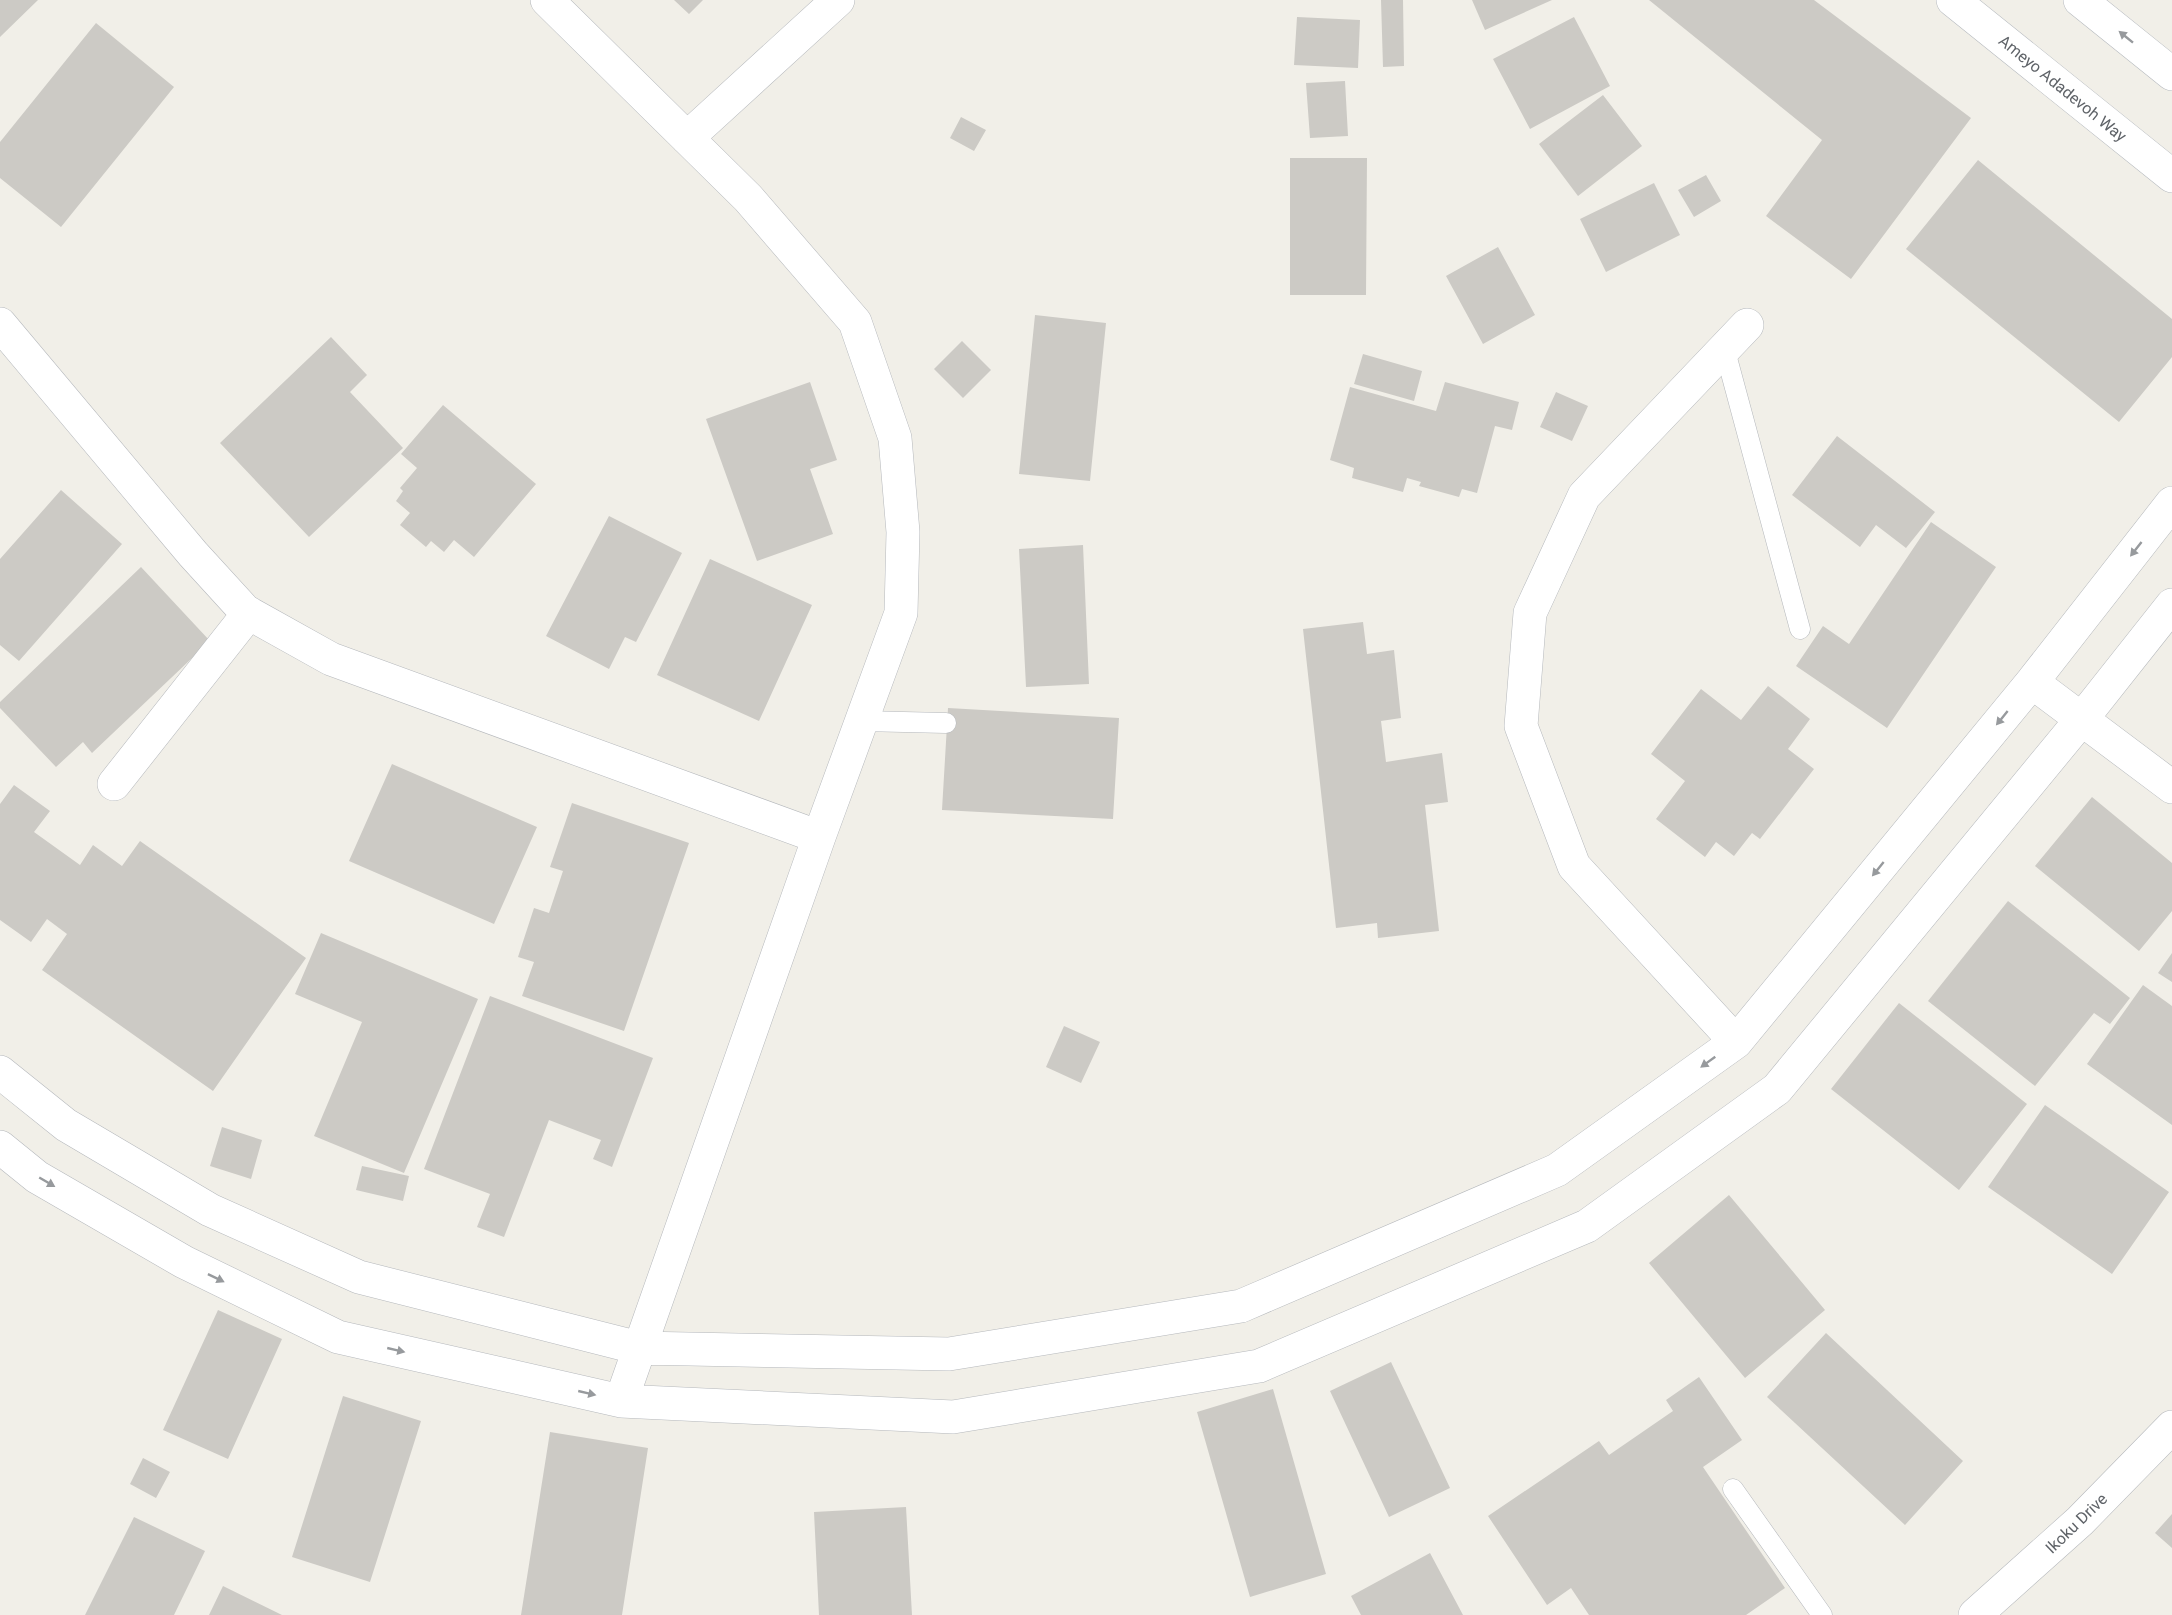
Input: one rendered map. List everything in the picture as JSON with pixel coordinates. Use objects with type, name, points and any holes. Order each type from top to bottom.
[{"type":"street","points":[[547,0],[748,198],[855,322],[896,438],[903,532],[901,613],[819,837],[621,1401]]},
{"type":"street","points":[[687,138],[838,0]]},
{"type":"street","name":"Ameyo Adadevoh Way","points":[[1953,0],[2167,176]]},
{"type":"street","points":[[2080,0],[2172,74]]},
{"type":"street","points":[[0,324],[193,555],[245,611],[331,659],[819,837]]},
{"type":"street","points":[[1736,1042],[1575,866],[1521,726],[1530,613],[1584,496],[1747,325]]},
{"type":"street","points":[[0,1072],[66,1125],[210,1210],[359,1277],[639,1348],[949,1354],[1241,1306],[1557,1170],[1736,1042],[2032,682],[2172,503]]},
{"type":"street","points":[[0,1147],[37,1177],[184,1262],[338,1337],[621,1401],[953,1417],[1259,1366],[1587,1226],[1777,1089],[2081,720],[2172,605]]},
{"type":"street","points":[[114,784],[249,613]]},
{"type":"street","points":[[2032,682],[2172,787]]},
{"type":"street","name":"Ikoku Drive","points":[[1975,1615],[2080,1521],[2172,1427]]},
{"type":"lane","points":[[1724,347],[1800,629]]},
{"type":"lane","points":[[861,721],[946,723]]},
{"type":"lane","points":[[1733,1489],[1822,1615]]},
{"type":"building","points":[[0,0],[38,0],[0,37]]},
{"type":"building","points":[[674,0],[703,0],[689,14]]},
{"type":"building","points":[[1381,0],[1403,0],[1404,66],[1383,67]]},
{"type":"building","points":[[1472,0],[1552,0],[1485,30]]},
{"type":"building","points":[[1649,0],[1814,0],[1971,118],[1851,279],[1766,216],[1822,140]]},
{"type":"building","points":[[1297,17],[1360,20],[1358,68],[1294,65]]},
{"type":"building","points":[[1574,17],[1610,86],[1530,129],[1493,59]]},
{"type":"building","points":[[96,23],[174,87],[61,227],[0,178],[0,142]]},
{"type":"building","points":[[1345,81],[1348,136],[1310,138],[1306,83]]},
{"type":"building","points":[[1603,95],[1642,146],[1578,196],[1539,144]]},
{"type":"building","points":[[961,117],[986,130],[974,151],[950,138]]},
{"type":"building","points":[[1290,158],[1367,158],[1366,295],[1290,295]]},
{"type":"building","points":[[1978,160],[2172,319],[2172,357],[2119,422],[1906,249]]},
{"type":"building","points":[[1706,175],[1721,201],[1694,217],[1678,190]]},
{"type":"building","points":[[1654,183],[1680,235],[1606,272],[1580,219]]},
{"type":"building","points":[[1498,247],[1535,315],[1483,344],[1446,276]]},
{"type":"building","points":[[1035,315],[1106,323],[1090,481],[1019,474]]},
{"type":"building","points":[[331,337],[367,375],[350,392],[403,448],[309,537],[220,443]]},
{"type":"building","points":[[962,341],[991,370],[963,398],[934,369]]},
{"type":"building","points":[[1363,354],[1422,371],[1414,401],[1354,384]]},
{"type":"building","points":[[810,382],[837,460],[810,469],[833,534],[757,561],[706,419]]},
{"type":"building","points":[[1445,382],[1519,402],[1512,430],[1495,426],[1477,493],[1462,489],[1459,497],[1419,486],[1421,482],[1407,478],[1403,492],[1352,478],[1354,468],[1330,460],[1350,387],[1436,411]]},
{"type":"building","points":[[1556,392],[1588,406],[1572,441],[1540,427]]},
{"type":"building","points":[[443,405],[536,484],[474,557],[454,540],[444,552],[431,541],[426,547],[400,525],[410,513],[396,501],[403,491],[400,488],[417,468],[401,454]]},
{"type":"building","points":[[1837,436],[1935,512],[1906,548],[1876,525],[1860,547],[1792,495]]},
{"type":"building","points":[[61,490],[122,544],[19,661],[0,645],[0,559]]},
{"type":"building","points":[[609,516],[682,553],[636,642],[625,637],[609,669],[546,636]]},
{"type":"building","points":[[1931,522],[1996,567],[1887,728],[1796,666],[1823,626],[1849,644]]},
{"type":"building","points":[[1083,545],[1089,684],[1026,687],[1019,549]]},
{"type":"building","points":[[710,559],[812,605],[759,721],[657,675]]},
{"type":"building","points":[[141,567],[210,641],[92,753],[83,742],[56,767],[0,708],[0,702]]},
{"type":"building","points":[[1363,622],[1367,654],[1394,650],[1401,718],[1381,721],[1386,762],[1442,753],[1448,802],[1425,805],[1439,931],[1378,938],[1377,923],[1336,928],[1303,629]]},
{"type":"building","points":[[1768,686],[1810,719],[1788,749],[1814,769],[1760,839],[1752,833],[1734,856],[1716,842],[1705,857],[1656,819],[1685,781],[1651,754],[1701,689],[1741,720]]},
{"type":"building","points":[[948,708],[1119,718],[1113,819],[942,810]]},
{"type":"building","points":[[392,764],[537,827],[494,924],[349,861]]},
{"type":"building","points":[[14,785],[50,811],[34,832],[80,865],[93,845],[122,866],[140,841],[306,958],[213,1091],[42,970],[67,934],[47,919],[31,942],[0,920],[0,804]]},
{"type":"building","points":[[2092,797],[2172,863],[2172,911],[2139,951],[2035,866]]},
{"type":"building","points":[[572,803],[689,843],[624,1031],[522,996],[534,962],[518,957],[534,908],[549,913],[563,871],[550,867]]},
{"type":"building","points":[[2008,901],[2130,998],[2110,1024],[2094,1013],[2035,1086],[1928,1001]]},
{"type":"building","points":[[321,933],[478,999],[404,1173],[314,1136],[362,1022],[295,994]]},
{"type":"building","points":[[2172,953],[2172,982],[2158,973]]},
{"type":"building","points":[[2143,985],[2172,1006],[2172,1125],[2087,1064]]},
{"type":"building","points":[[490,996],[653,1058],[612,1167],[593,1159],[601,1140],[549,1120],[504,1237],[477,1227],[490,1194],[424,1169]]},
{"type":"building","points":[[1899,1003],[2027,1104],[1959,1190],[1831,1089]]},
{"type":"building","points":[[1064,1026],[1100,1042],[1081,1083],[1046,1067]]},
{"type":"building","points":[[2045,1105],[2169,1192],[2112,1274],[1988,1187]]},
{"type":"building","points":[[222,1127],[262,1140],[251,1179],[210,1166]]},
{"type":"building","points":[[362,1166],[409,1176],[403,1201],[356,1190]]},
{"type":"building","points":[[1729,1195],[1825,1310],[1745,1378],[1649,1263]]},
{"type":"building","points":[[218,1310],[282,1339],[228,1459],[163,1430]]},
{"type":"building","points":[[1826,1333],[1963,1461],[1905,1525],[1767,1397]]},
{"type":"building","points":[[1391,1362],[1450,1488],[1389,1517],[1330,1391]]},
{"type":"building","points":[[1699,1377],[1742,1440],[1703,1467],[1785,1588],[1746,1615],[1589,1615],[1571,1588],[1547,1605],[1488,1516],[1599,1441],[1609,1455],[1673,1411],[1666,1400]]},
{"type":"building","points":[[1273,1389],[1326,1574],[1250,1597],[1197,1412]]},
{"type":"building","points":[[343,1396],[421,1421],[370,1582],[292,1557]]},
{"type":"building","points":[[550,1432],[648,1448],[622,1615],[521,1615]]},
{"type":"building","points":[[143,1458],[170,1472],[156,1498],[130,1484]]},
{"type":"building","points":[[906,1507],[912,1615],[819,1615],[814,1512]]},
{"type":"building","points":[[2172,1514],[2172,1548],[2155,1533]]},
{"type":"building","points":[[134,1517],[205,1551],[174,1615],[85,1615]]},
{"type":"building","points":[[1430,1553],[1463,1615],[1361,1615],[1351,1596]]},
{"type":"building","points":[[223,1586],[282,1615],[209,1615]]}]
